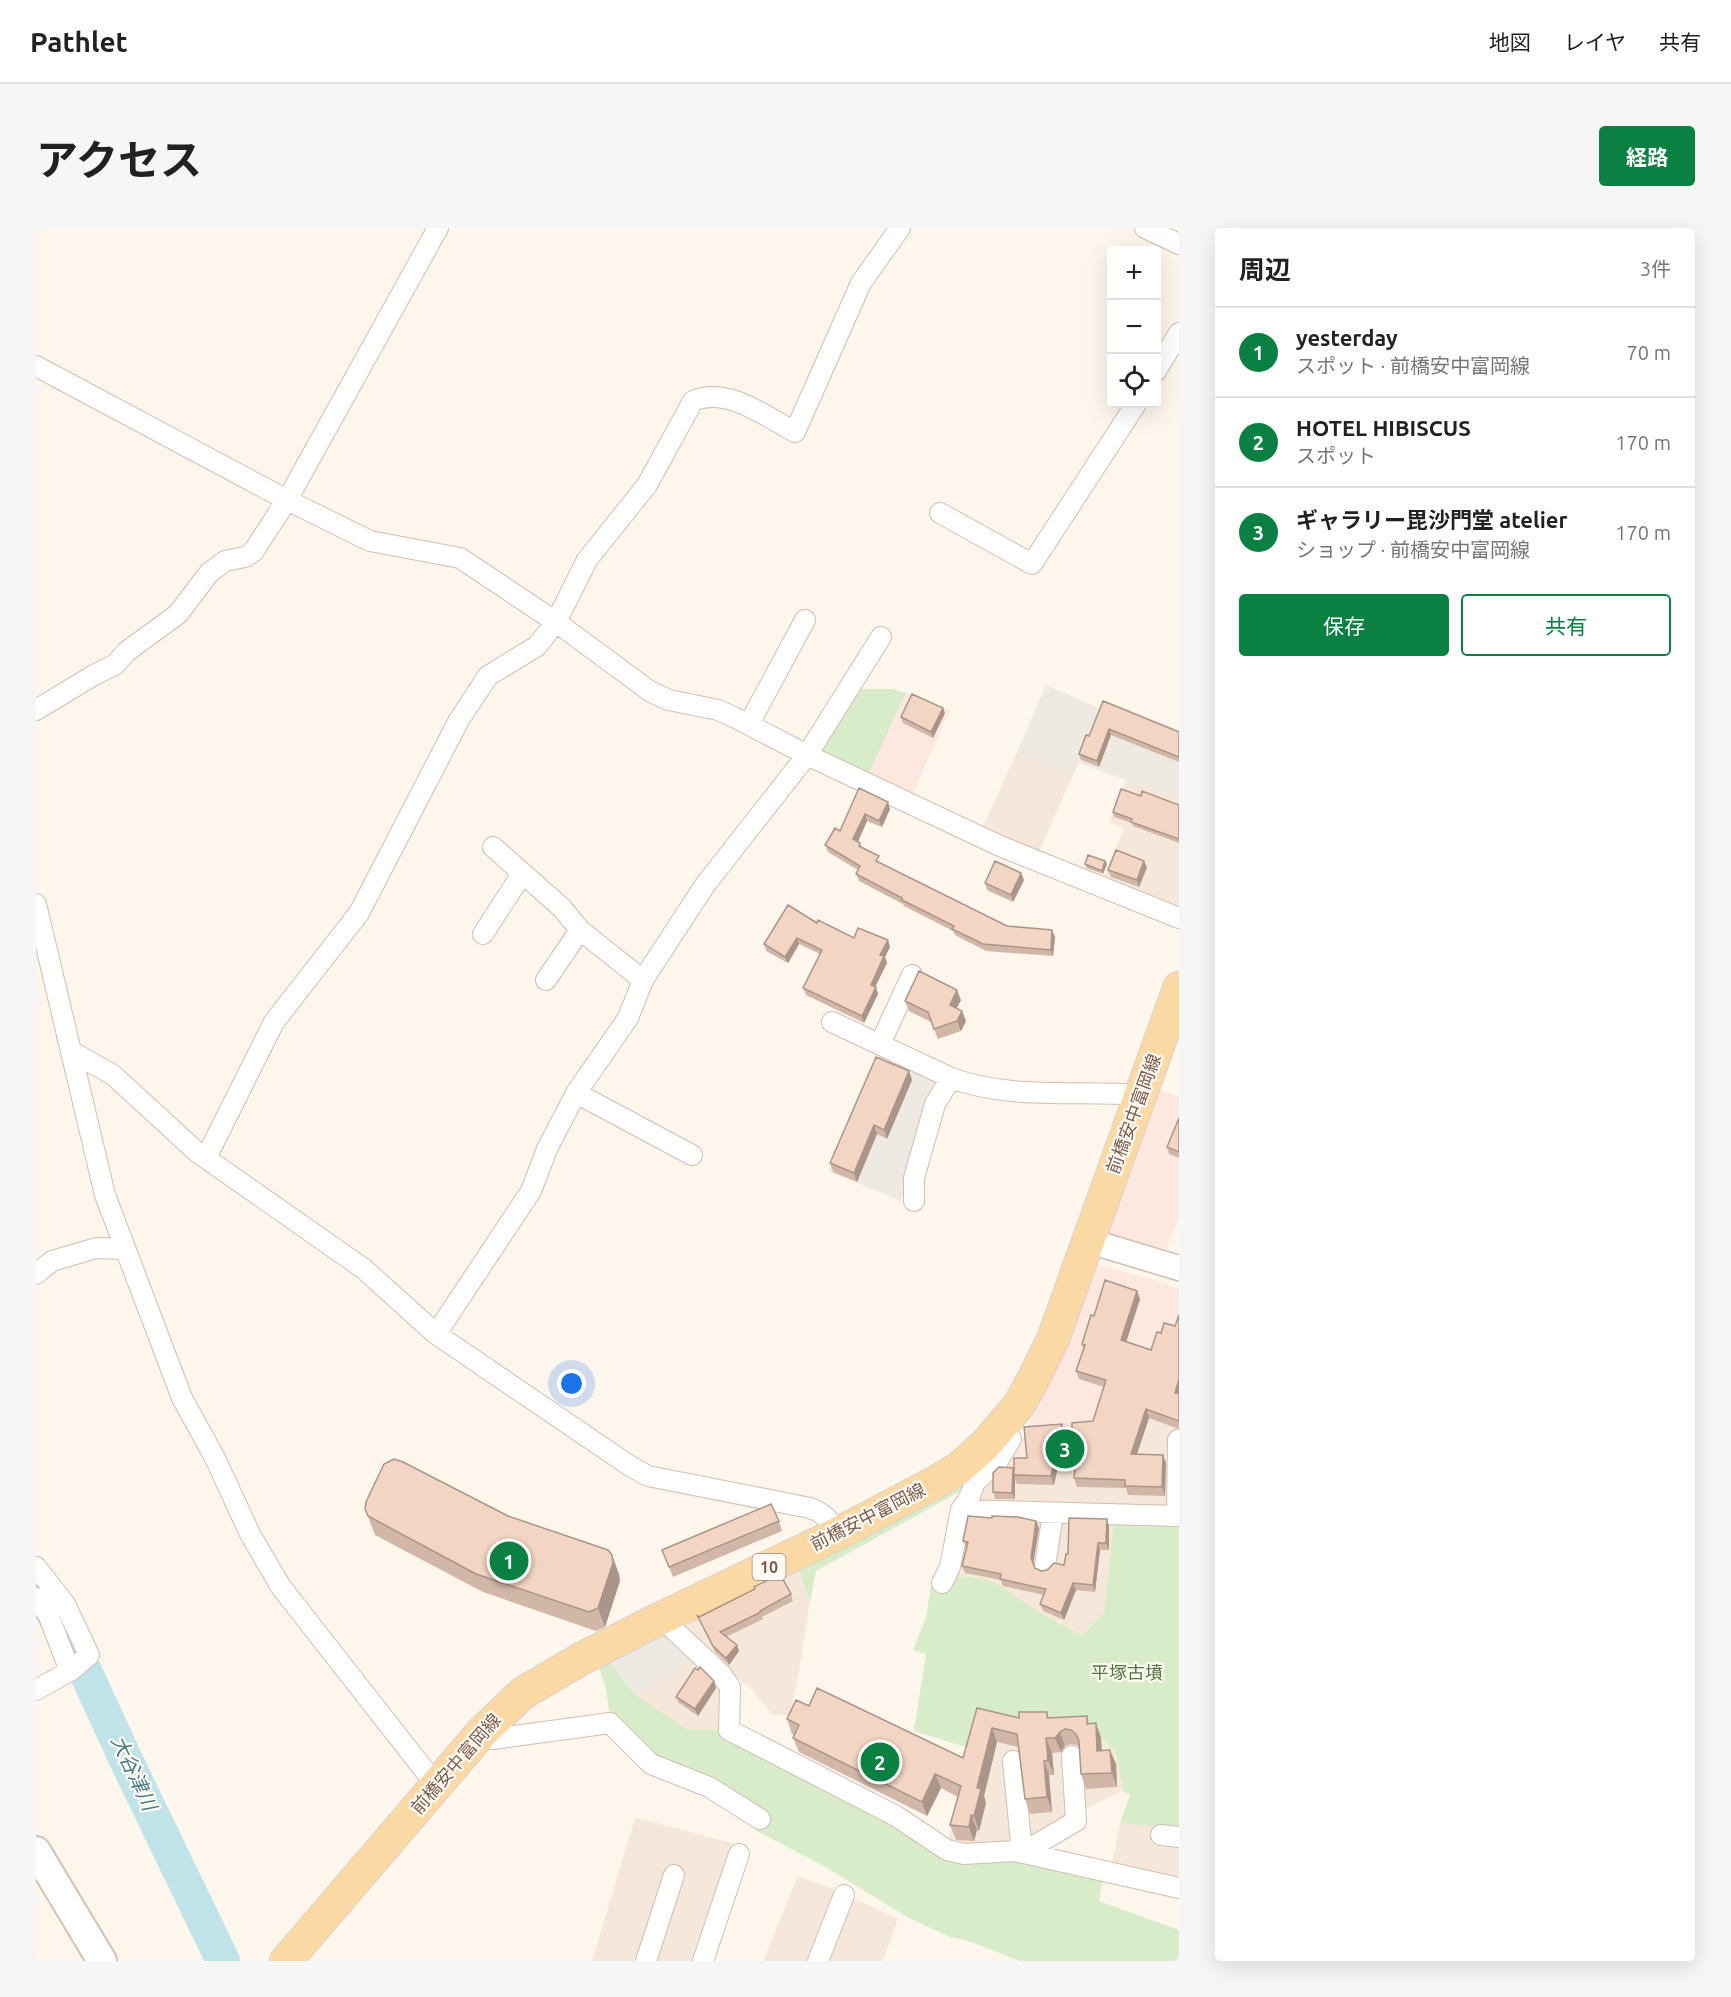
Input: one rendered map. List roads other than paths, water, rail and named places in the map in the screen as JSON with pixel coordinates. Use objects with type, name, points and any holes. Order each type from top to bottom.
[{"type":"main road","name":"前橋安中富岡線","points":[[286,1961],[482,1732],[531,1688],[563,1668],[661,1618],[837,1534],[934,1483],[959,1468],[985,1445],[1019,1405],[1053,1339],[1179,988]]},
{"type":"main road","points":[[36,1851],[102,1961]]},
{"type":"street","points":[[36,710],[116,664],[126,652],[178,614],[209,573],[225,561],[245,557],[253,552],[287,500],[438,228]]},
{"type":"street","points":[[207,1158],[274,1022],[359,913],[459,720],[488,676],[537,645],[556,622],[587,561],[646,485],[693,401],[711,397],[736,400],[795,432],[861,283],[900,228]]},
{"type":"street","points":[[1146,228],[1179,244]]},
{"type":"street","points":[[1161,363],[1179,333]]},
{"type":"street","points":[[36,366],[287,500],[370,541],[460,558],[556,622],[651,692],[669,700],[718,710],[1000,846],[1179,918]]},
{"type":"street","points":[[940,513],[1032,564],[1133,408]]},
{"type":"street","points":[[749,724],[805,620]]},
{"type":"street","points":[[436,1334],[531,1191],[547,1149],[576,1093],[628,1018],[644,980],[705,885],[807,754],[881,637]]},
{"type":"street","points":[[493,847],[562,908],[580,930],[644,980]]},
{"type":"street","points":[[483,934],[522,874]]},
{"type":"street","points":[[36,904],[105,1195],[182,1398],[215,1458],[250,1534],[281,1587],[436,1785]]},
{"type":"street","points":[[546,980],[580,930]]},
{"type":"street","points":[[880,1044],[912,975]]},
{"type":"street","points":[[832,1022],[951,1078],[988,1089],[1041,1093],[1141,1095]]},
{"type":"street","points":[[71,1051],[113,1075],[197,1152],[364,1269],[436,1334],[648,1476],[810,1508],[828,1517],[837,1534]]},
{"type":"street","points":[[914,1201],[914,1178],[935,1104],[951,1078]]},
{"type":"street","points":[[576,1093],[692,1155]]},
{"type":"street","points":[[1089,1241],[1179,1268]]},
{"type":"street","points":[[36,1274],[52,1261],[96,1248],[125,1249]]},
{"type":"street","points":[[942,1583],[950,1567],[961,1510],[975,1482],[998,1461],[1011,1439],[1003,1425]]},
{"type":"street","points":[[961,1510],[1178,1516],[1178,1440]]},
{"type":"street","points":[[1045,1566],[1053,1513]]},
{"type":"street","points":[[36,1567],[65,1604],[89,1655],[77,1666],[36,1690]]},
{"type":"street","points":[[36,1598],[48,1614],[77,1666]]},
{"type":"street","points":[[661,1618],[721,1674],[730,1687],[729,1730],[896,1816],[947,1850],[964,1854],[1015,1851],[1179,1888]]},
{"type":"street","points":[[482,1732],[493,1739],[610,1723],[651,1764],[709,1788],[760,1819]]},
{"type":"street","points":[[1022,1853],[1076,1821],[1072,1756]]},
{"type":"street","points":[[1014,1761],[1022,1853]]},
{"type":"street","points":[[703,1961],[739,1854]]},
{"type":"street","points":[[646,1961],[674,1875]]},
{"type":"street","points":[[818,1961],[844,1895]]},
{"type":"waterway","name":"大谷津川","points":[[44,1597],[85,1671],[223,1961]]},
{"type":"place","name":"ギャラリー毘沙門堂 atelier","points":[[1065,1449]]},
{"type":"place","name":"yesterday","points":[[509,1561]]},
{"type":"place","name":"HOTEL HIBISCUS","points":[[880,1762]]},
{"type":"park label","name":"平塚古墳","points":[[1127,1673]]}]
